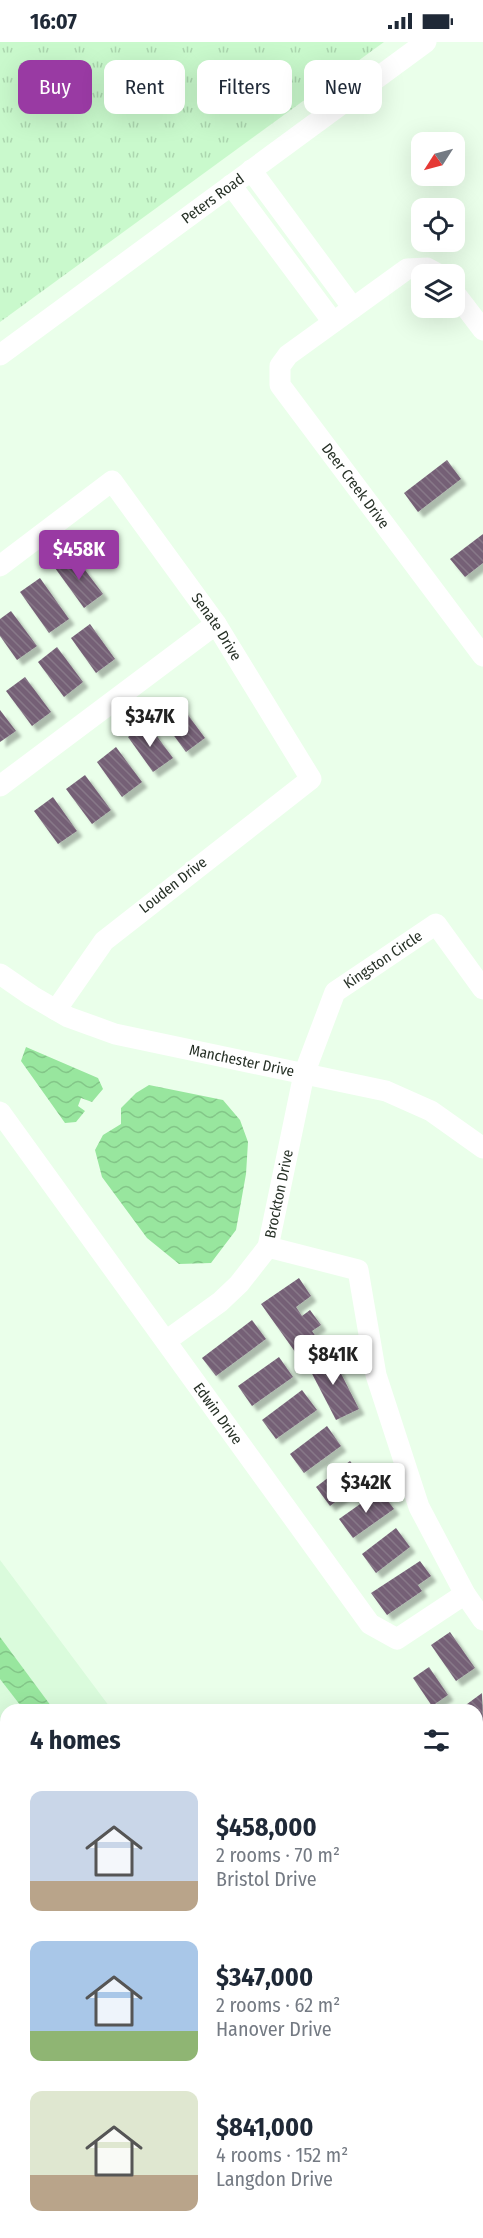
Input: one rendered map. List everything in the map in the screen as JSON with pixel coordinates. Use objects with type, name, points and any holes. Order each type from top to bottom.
[{"type":"street","name":"Peters Road","points":[[0,355],[426,42]]},
{"type":"street","points":[[250,170],[353,308]]},
{"type":"street","points":[[231,184],[333,322]]},
{"type":"street","name":"Deer Creek Drive","points":[[411,269],[407,269],[288,355],[280,366],[280,385],[483,656]]},
{"type":"street","points":[[465,306],[483,330]]},
{"type":"street","name":"Senate Drive","points":[[0,566],[112,481],[216,624],[311,779]]},
{"type":"street","points":[[0,786],[216,624]]},
{"type":"street","name":"Louden Drive","points":[[56,1010],[93,955],[110,935],[311,779]]},
{"type":"street","name":"Kingston Circle","points":[[304,1074],[335,992],[436,924],[483,989]]},
{"type":"street","name":"Manchester Drive","points":[[0,974],[56,1010],[86,1025],[115,1034],[386,1091],[431,1111],[483,1148]]},
{"type":"street","name":"Brockton Drive","points":[[166,1341],[220,1302],[239,1284],[268,1247],[304,1074]]},
{"type":"street","name":"Edwin Drive","points":[[0,1112],[370,1624],[397,1639],[465,1594]]},
{"type":"street","points":[[268,1247],[358,1270],[376,1375],[419,1507],[465,1594],[483,1620]]},
{"type":"shaded area","points":[[0,1560],[108,1704],[0,1704]]},
{"type":"green space","points":[[0,42],[384,42],[359,60],[304,60],[304,100],[292,109],[292,60],[197,60],[197,114],[285,114],[0,322]]},
{"type":"water","points":[[26,1047],[98,1078],[103,1089],[92,1102],[81,1098],[78,1106],[85,1111],[76,1122],[65,1123],[21,1061]]},
{"type":"water","points":[[149,1085],[223,1100],[240,1120],[248,1142],[246,1174],[236,1230],[211,1263],[179,1264],[147,1238],[102,1177],[95,1150],[103,1135],[121,1124],[121,1108],[136,1093]]},
{"type":"water","points":[[0,1637],[50,1704],[19,1704],[0,1679]]},
{"type":"building","points":[[447,460],[461,479],[418,512],[404,493]]},
{"type":"building","points":[[483,534],[483,563],[465,577],[450,559]]},
{"type":"building","points":[[73,554],[103,594],[84,608],[55,568]]},
{"type":"building","points":[[40,578],[69,619],[49,633],[20,592]]},
{"type":"building","points":[[11,611],[37,646],[17,660],[0,636],[0,619]]},
{"type":"building","points":[[90,624],[115,659],[96,673],[71,638]]},
{"type":"building","points":[[57,647],[83,682],[64,697],[38,662]]},
{"type":"building","points":[[25,677],[51,712],[32,726],[6,691]]},
{"type":"building","points":[[177,700],[205,738],[186,752],[158,714]]},
{"type":"building","points":[[0,710],[16,731],[0,742]]},
{"type":"building","points":[[147,723],[173,758],[153,772],[128,737]]},
{"type":"building","points":[[116,747],[142,782],[122,797],[97,762]]},
{"type":"building","points":[[85,775],[111,810],[92,824],[66,789]]},
{"type":"building","points":[[53,797],[77,831],[58,844],[34,811]]},
{"type":"building","points":[[299,1278],[311,1296],[296,1307],[302,1316],[310,1310],[321,1325],[312,1331],[319,1341],[298,1356],[261,1304]]},
{"type":"building","points":[[252,1320],[266,1339],[216,1376],[202,1358]]},
{"type":"building","points":[[330,1352],[359,1409],[336,1420],[307,1364]]},
{"type":"building","points":[[279,1357],[293,1377],[252,1406],[238,1386]]},
{"type":"building","points":[[302,1390],[317,1410],[276,1439],[262,1420]]},
{"type":"building","points":[[327,1426],[341,1446],[304,1473],[290,1454]]},
{"type":"building","points":[[350,1461],[364,1480],[330,1506],[316,1487]]},
{"type":"building","points":[[380,1490],[394,1509],[353,1538],[339,1519]]},
{"type":"building","points":[[396,1528],[410,1547],[376,1573],[362,1554]]},
{"type":"building","points":[[420,1561],[431,1576],[418,1585],[422,1591],[387,1615],[371,1593]]},
{"type":"building","points":[[450,1632],[475,1668],[456,1681],[431,1645]]},
{"type":"building","points":[[429,1667],[448,1695],[435,1704],[431,1704],[413,1678]]},
{"type":"building","points":[[482,1693],[482,1704],[467,1704]]}]
